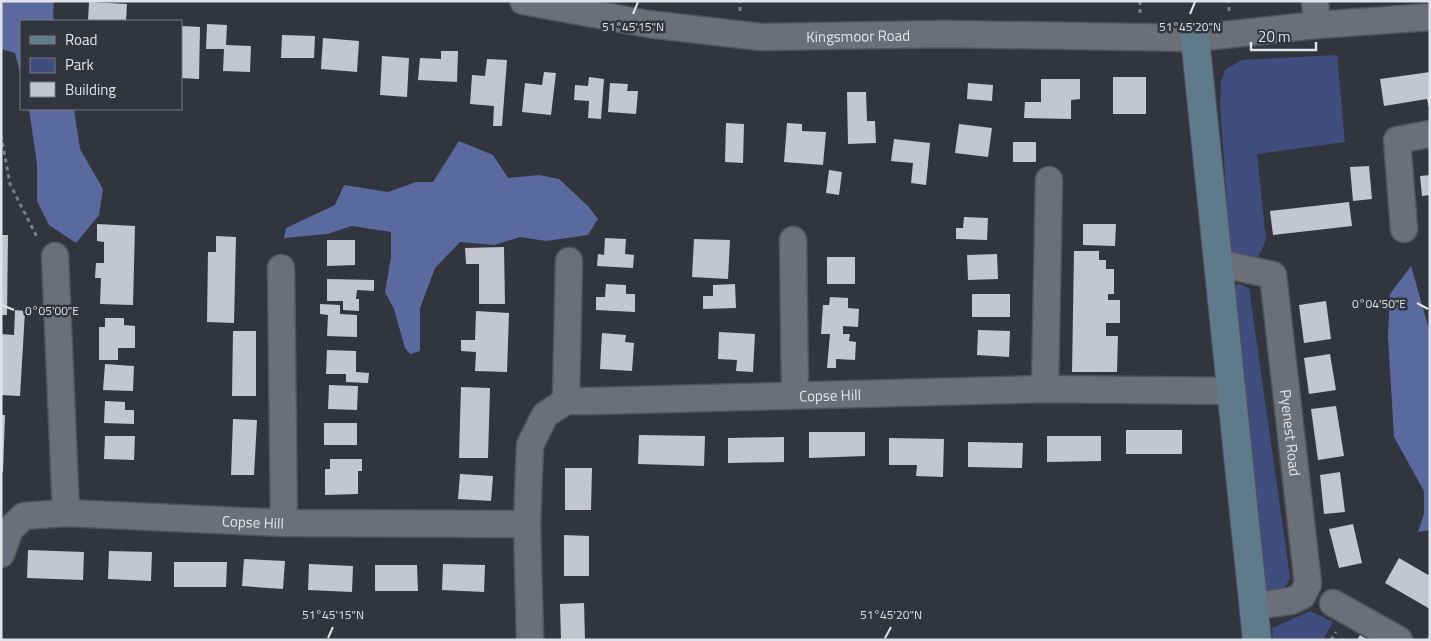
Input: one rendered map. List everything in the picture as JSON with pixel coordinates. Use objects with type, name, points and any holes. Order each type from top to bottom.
[{"type":"street","name":"Kingsmoor Road","points":[[523,1],[648,24],[762,37],[947,34],[1195,38],[1316,13],[1430,17]]},
{"type":"street","points":[[1195,38],[1257,640]]},
{"type":"street","points":[[1404,229],[1397,140],[1430,134]]},
{"type":"street","points":[[1046,389],[1050,180]]},
{"type":"street","points":[[793,240],[795,395]]},
{"type":"street","points":[[55,256],[66,512]]},
{"type":"street","points":[[530,640],[527,524],[530,445],[545,415],[566,401],[569,261]]},
{"type":"street","name":"Pyenest Road","points":[[1218,263],[1273,276],[1308,584],[1302,596],[1291,601],[1254,606]]},
{"type":"street","points":[[281,268],[284,523]]},
{"type":"street","name":"Copse Hill","points":[[566,401],[594,402],[1046,389],[1231,391]]},
{"type":"street","name":"Copse Hill","points":[[1,554],[10,529],[24,516],[66,512],[284,523],[527,524]]},
{"type":"street","points":[[1333,603],[1399,640]]},
{"type":"path","points":[[1228,15],[1229,1]]},
{"type":"path","points":[[1,135],[10,184],[39,241],[55,256]]},
{"type":"green space","points":[[1337,55],[1345,142],[1257,154],[1266,240],[1256,262],[1231,256],[1220,105],[1221,81],[1226,69],[1242,60]]},
{"type":"green space","points":[[1238,284],[1249,288],[1290,578],[1283,591],[1266,594],[1234,289]]},
{"type":"green space","points":[[1310,611],[1333,622],[1323,640],[1273,640],[1272,628]]},
{"type":"shaded area","points":[[1,1],[54,1],[54,20],[20,20],[20,72],[15,53],[1,49]]},
{"type":"shaded area","points":[[29,110],[74,110],[80,149],[103,189],[99,215],[76,243],[49,225],[37,201],[37,164]]},
{"type":"shaded area","points":[[459,141],[493,155],[508,178],[539,175],[559,179],[588,206],[598,219],[588,235],[546,241],[520,237],[494,245],[460,242],[435,268],[420,308],[420,351],[410,354],[405,348],[394,309],[385,292],[391,257],[391,232],[352,226],[327,234],[284,238],[286,228],[335,205],[344,185],[388,192],[416,182],[433,182]]},
{"type":"shaded area","points":[[1411,266],[1430,333],[1430,530],[1418,532],[1424,514],[1424,491],[1394,437],[1388,336],[1390,294]]},
{"type":"building","points":[[89,2],[127,4],[126,20],[88,20]]},
{"type":"building","points":[[207,24],[227,25],[226,45],[251,46],[250,72],[223,71],[224,49],[206,49]]},
{"type":"building","points":[[182,26],[200,27],[199,79],[182,78]]},
{"type":"building","points":[[282,35],[315,36],[314,58],[281,58]]},
{"type":"building","points":[[323,38],[359,41],[357,72],[321,69]]},
{"type":"building","points":[[441,51],[458,51],[457,82],[418,80],[420,58],[441,59]]},
{"type":"building","points":[[382,56],[409,58],[407,97],[380,95]]},
{"type":"building","points":[[487,59],[507,60],[502,126],[493,126],[494,106],[470,104],[472,75],[485,76]]},
{"type":"building","points":[[544,72],[556,73],[551,115],[522,112],[525,83],[542,85]]},
{"type":"building","points":[[1430,72],[1430,108],[1427,99],[1384,106],[1380,79]]},
{"type":"building","points":[[589,77],[604,79],[601,119],[588,118],[589,101],[574,100],[575,85],[588,86]]},
{"type":"building","points":[[1113,77],[1146,77],[1146,114],[1113,114]]},
{"type":"building","points":[[1041,79],[1080,79],[1080,99],[1071,100],[1071,119],[1024,118],[1025,102],[1041,102]]},
{"type":"building","points":[[610,83],[628,84],[627,91],[638,91],[636,114],[608,112]]},
{"type":"building","points":[[968,83],[993,85],[992,101],[967,99]]},
{"type":"building","points":[[847,92],[866,92],[867,121],[875,121],[876,143],[848,144]]},
{"type":"building","points":[[726,123],[744,124],[743,163],[725,162]]},
{"type":"building","points":[[787,123],[802,124],[802,131],[826,132],[823,165],[784,162]]},
{"type":"building","points":[[959,124],[992,128],[988,157],[955,153]]},
{"type":"building","points":[[894,139],[930,143],[926,185],[911,183],[913,163],[891,161]]},
{"type":"building","points":[[1013,142],[1036,142],[1036,162],[1013,162]]},
{"type":"building","points":[[1369,166],[1372,199],[1353,201],[1350,167]]},
{"type":"building","points":[[829,170],[842,172],[839,195],[826,193]]},
{"type":"building","points":[[1430,175],[1430,195],[1422,196],[1420,176]]},
{"type":"building","points":[[1349,202],[1352,226],[1273,235],[1270,211]]},
{"type":"building","points":[[964,217],[988,218],[987,240],[956,239],[956,228],[963,228]]},
{"type":"building","points":[[97,224],[135,226],[133,305],[100,304],[101,278],[95,278],[96,263],[104,263],[104,242],[97,241]]},
{"type":"building","points":[[1083,224],[1116,224],[1115,246],[1083,245]]},
{"type":"building","points":[[1,235],[8,235],[7,315],[1,315]]},
{"type":"building","points":[[216,236],[236,237],[234,323],[207,322],[208,252],[216,252]]},
{"type":"building","points":[[605,238],[626,239],[625,254],[634,255],[633,268],[597,266],[598,254],[604,255]]},
{"type":"building","points":[[694,239],[730,240],[728,279],[692,277]]},
{"type":"building","points":[[327,240],[355,240],[355,265],[327,266]]},
{"type":"building","points":[[504,247],[505,304],[479,304],[479,264],[466,264],[465,248]]},
{"type":"building","points":[[1074,251],[1099,251],[1099,260],[1106,260],[1106,269],[1114,269],[1114,294],[1108,294],[1108,300],[1120,300],[1120,323],[1106,323],[1106,336],[1118,336],[1117,372],[1072,372]]},
{"type":"building","points":[[997,254],[998,279],[968,280],[967,255]]},
{"type":"building","points":[[827,257],[855,257],[855,284],[827,284]]},
{"type":"building","points":[[327,279],[374,280],[374,291],[357,290],[356,299],[359,299],[359,311],[343,310],[343,301],[327,301]]},
{"type":"building","points":[[606,284],[626,285],[626,294],[635,294],[635,312],[596,310],[596,297],[605,297]]},
{"type":"building","points":[[735,284],[736,308],[703,309],[703,296],[713,296],[713,285]]},
{"type":"building","points":[[972,294],[1010,294],[1010,317],[972,317]]},
{"type":"building","points":[[830,297],[848,298],[848,308],[859,309],[858,327],[843,326],[843,334],[850,334],[849,341],[856,342],[855,360],[836,359],[836,368],[827,368],[830,334],[821,334],[823,305],[829,305]]},
{"type":"building","points":[[1326,301],[1331,339],[1304,343],[1299,305]]},
{"type":"building","points":[[320,304],[340,305],[340,314],[357,315],[357,337],[327,336],[328,315],[320,314]]},
{"type":"building","points":[[15,310],[25,311],[20,396],[1,395],[1,334],[14,335]]},
{"type":"building","points":[[476,311],[509,313],[507,372],[475,371],[476,352],[461,351],[461,340],[475,340]]},
{"type":"building","points":[[105,318],[124,318],[124,325],[135,326],[135,348],[118,348],[118,360],[99,360],[99,327],[105,327]]},
{"type":"building","points":[[978,330],[1010,331],[1009,357],[977,355]]},
{"type":"building","points":[[233,331],[256,331],[256,396],[232,396]]},
{"type":"building","points":[[719,332],[755,334],[753,372],[736,371],[737,360],[718,359]]},
{"type":"building","points":[[602,333],[626,335],[625,342],[634,343],[632,371],[600,369]]},
{"type":"building","points":[[327,350],[356,351],[356,372],[369,373],[368,383],[346,382],[346,374],[326,374]]},
{"type":"building","points":[[1330,354],[1336,390],[1309,394],[1304,358]]},
{"type":"building","points":[[105,364],[134,366],[133,391],[103,390]]},
{"type":"building","points":[[329,385],[358,386],[357,410],[328,409]]},
{"type":"building","points":[[461,387],[490,388],[488,458],[459,458]]},
{"type":"building","points":[[105,401],[125,402],[125,410],[134,410],[134,424],[104,423]]},
{"type":"building","points":[[1336,406],[1344,456],[1318,460],[1311,409]]},
{"type":"building","points":[[1,415],[5,415],[3,472],[1,472]]},
{"type":"building","points":[[233,419],[257,420],[254,475],[231,475]]},
{"type":"building","points":[[324,423],[357,423],[357,445],[324,445]]},
{"type":"building","points":[[1126,430],[1182,430],[1182,454],[1126,454]]},
{"type":"building","points":[[809,432],[865,432],[865,456],[809,458]]},
{"type":"building","points":[[639,435],[705,436],[704,466],[638,464]]},
{"type":"building","points":[[105,436],[135,436],[134,460],[104,459]]},
{"type":"building","points":[[1047,436],[1101,436],[1101,461],[1047,462]]},
{"type":"building","points":[[784,437],[784,462],[728,463],[728,438]]},
{"type":"building","points":[[889,438],[944,439],[943,477],[916,476],[917,465],[889,465]]},
{"type":"building","points":[[968,442],[1023,443],[1022,468],[968,467]]},
{"type":"building","points":[[330,459],[362,459],[362,471],[358,471],[358,494],[325,495],[325,469],[330,469]]},
{"type":"building","points":[[565,468],[592,468],[591,510],[565,510]]},
{"type":"building","points":[[1340,472],[1345,512],[1324,514],[1320,475]]},
{"type":"building","points":[[460,474],[493,476],[491,501],[458,499]]},
{"type":"building","points":[[1353,524],[1362,563],[1339,568],[1329,529]]},
{"type":"building","points":[[564,535],[589,536],[589,576],[564,576]]},
{"type":"building","points":[[28,550],[84,552],[83,580],[27,578]]},
{"type":"building","points":[[109,551],[152,552],[151,581],[108,579]]},
{"type":"building","points":[[1399,558],[1430,576],[1430,609],[1385,583]]},
{"type":"building","points":[[244,559],[285,561],[283,589],[242,586]]},
{"type":"building","points":[[174,562],[227,562],[226,587],[174,587]]},
{"type":"building","points":[[309,564],[353,566],[352,592],[308,590]]},
{"type":"building","points":[[443,564],[485,565],[484,592],[442,590]]},
{"type":"building","points":[[375,565],[417,565],[418,591],[375,591]]},
{"type":"building","points":[[584,603],[585,640],[561,640],[560,604]]},
{"type":"building","points":[[1360,635],[1368,640],[1357,640]]}]
